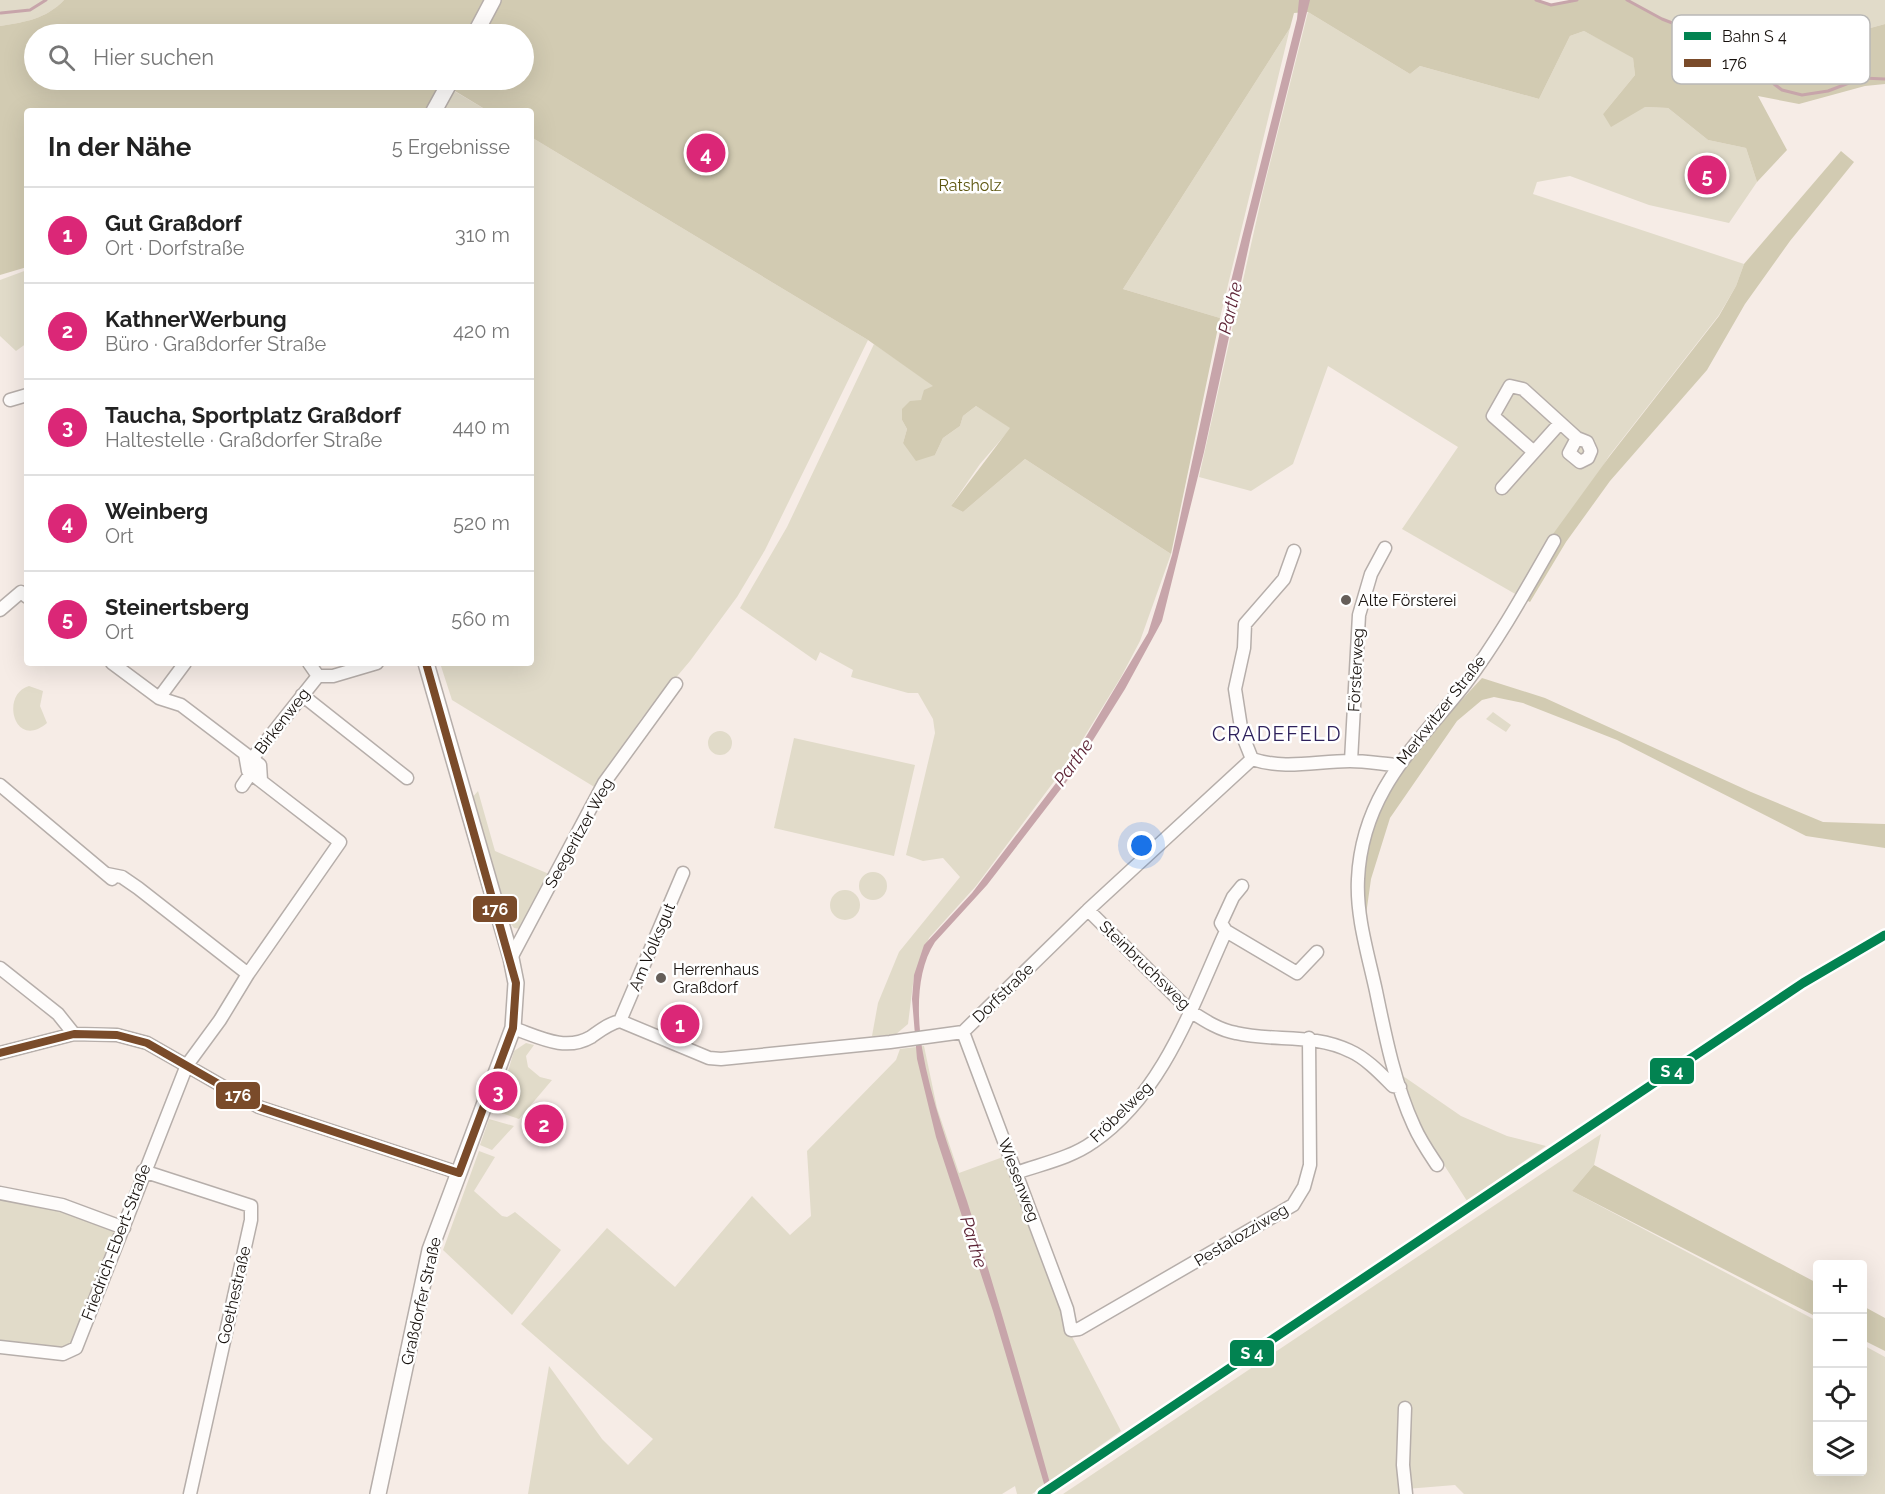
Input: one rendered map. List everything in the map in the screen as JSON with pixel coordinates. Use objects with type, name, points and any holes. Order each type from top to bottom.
[{"type":"street","points":[[480,24],[493,0]]},
{"type":"street","points":[[436,108],[446,90]]},
{"type":"street","points":[[1534,452],[1493,416],[1510,386],[1522,389],[1577,438]]},
{"type":"street","points":[[10,400],[24,396]]},
{"type":"street","points":[[1502,488],[1560,423]]},
{"type":"street","name":"Merkwitzer Straße","points":[[1437,1165],[1414,1126],[1400,1087],[1359,914],[1358,878],[1362,848],[1377,802],[1397,765],[1465,684],[1485,656],[1505,627],[1554,541]]},
{"type":"street","name":"Försterweg","points":[[1351,761],[1359,615],[1371,574],[1385,548]]},
{"type":"street","points":[[1294,551],[1284,579],[1245,624],[1244,648],[1235,689],[1242,734],[1252,759],[1269,765],[1287,766],[1351,761],[1397,765]]},
{"type":"street","points":[[0,609],[24,593]]},
{"type":"street","points":[[116,666],[159,698],[181,705],[251,766]]},
{"type":"street","points":[[159,698],[183,666]]},
{"type":"street","points":[[311,666],[318,676],[333,676],[368,666]]},
{"type":"street","name":"Graßdorfer Straße","points":[[378,1494],[430,1250],[513,1028],[516,983],[511,958],[427,666]]},
{"type":"street","name":"Birkenweg","points":[[242,786],[251,766],[318,676]]},
{"type":"street","name":"Seegeritzer Weg","points":[[511,958],[604,783],[676,684]]},
{"type":"street","points":[[302,695],[407,778]]},
{"type":"street","name":"Dorfstraße","points":[[620,1022],[709,1058],[963,1032],[1088,910],[1252,759]]},
{"type":"street","name":"Friedrich-Ebert-Straße","points":[[0,1347],[63,1354],[76,1348],[143,1171],[187,1065],[340,842],[251,766]]},
{"type":"street","points":[[0,785],[118,883],[138,888],[248,974]]},
{"type":"street","name":"Am Volksgut","points":[[620,1022],[683,873]]},
{"type":"street","name":"Fröbelweg","points":[[1016,1173],[1093,1143],[1155,1080],[1190,1011],[1226,931],[1221,924],[1233,897],[1242,886]]},
{"type":"street","name":"Steinbruchsweg","points":[[1088,910],[1190,1011],[1210,1023],[1236,1034],[1309,1038],[1353,1052],[1393,1086],[1400,1087]]},
{"type":"street","points":[[1226,931],[1297,973],[1317,952]]},
{"type":"street","points":[[0,968],[58,1014],[74,1034]]},
{"type":"street","points":[[513,1028],[569,1046],[589,1038],[609,1024],[620,1022]]},
{"type":"street","name":"Wiesenweg","points":[[963,1032],[1067,1309],[1071,1330]]},
{"type":"street","points":[[0,1053],[74,1034],[117,1035],[147,1043],[259,1107],[459,1173]]},
{"type":"street","name":"Pestalozziweg","points":[[1071,1330],[1079,1329],[1293,1205],[1304,1187],[1310,1166],[1309,1038]]},
{"type":"street","name":"Goethestraße","points":[[143,1171],[251,1206],[251,1220],[190,1494]]},
{"type":"street","points":[[0,1193],[62,1205],[123,1228]]},
{"type":"street","points":[[1405,1408],[1403,1465],[1406,1494]]},
{"type":"shaded area","points":[[0,0],[64,0],[42,16],[0,26]]},
{"type":"shaded area","points":[[1627,0],[1885,0],[1885,24],[1870,28],[1870,15],[1672,15],[1672,23]]},
{"type":"shaded area","points":[[1308,12],[1410,74],[1420,66],[1539,99],[1570,36],[1584,31],[1633,57],[1635,75],[1603,114],[1645,107],[1668,108],[1708,140],[1746,148],[1757,182],[1729,223],[1649,205],[1570,176],[1537,182],[1533,194],[1744,264],[1736,286],[1719,315],[1609,456],[1524,599],[1402,529],[1458,447],[1328,366],[1293,464],[1251,491],[1199,477],[1263,191]]},
{"type":"shaded area","points":[[1290,28],[1220,318],[1123,289]]},
{"type":"shaded area","points":[[448,90],[452,90],[483,108],[439,108]]},
{"type":"shaded area","points":[[534,139],[868,340],[765,550],[737,597],[690,661],[641,719],[596,788],[452,700],[441,666],[534,666]]},
{"type":"shaded area","points":[[24,271],[24,345],[16,351],[0,336],[0,280]]},
{"type":"shaded area","points":[[874,344],[934,386],[902,420],[907,429],[903,443],[935,455],[943,438],[960,426],[963,416],[976,406],[1011,428],[980,464],[951,506],[963,512],[1025,459],[1171,554],[1140,641],[1121,677],[1070,760],[976,886],[929,938],[914,976],[908,1024],[895,1035],[872,1036],[878,1003],[899,952],[960,877],[943,858],[923,861],[906,855],[935,733],[933,719],[918,693],[908,693],[851,677],[853,670],[820,652],[816,661],[740,608],[787,527]]},
{"type":"shaded area","points":[[29,686],[43,691],[40,706],[47,723],[36,730],[26,730],[19,726],[13,709],[20,691]]},
{"type":"shaded area","points":[[1493,712],[1511,725],[1506,732],[1486,719]]},
{"type":"shaded area","points":[[720,731],[729,734],[732,743],[729,752],[720,755],[711,752],[708,743],[711,734]]},
{"type":"shaded area","points":[[794,738],[915,765],[894,856],[774,828]]},
{"type":"shaded area","points":[[478,791],[495,851],[549,874],[521,929],[514,928],[507,919],[472,798]]},
{"type":"shaded area","points":[[873,872],[883,876],[887,886],[883,896],[873,900],[863,896],[859,886],[863,876]]},
{"type":"shaded area","points":[[845,890],[855,895],[860,905],[855,915],[845,920],[835,915],[830,905],[835,895]]},
{"type":"shaded area","points":[[526,1043],[534,1045],[526,1056],[528,1067],[540,1077],[552,1080],[519,1119],[493,1110],[498,1095],[501,1095],[514,1051]]},
{"type":"shaded area","points":[[924,1046],[937,1108],[959,1173],[1003,1157],[1068,1329],[1121,1431],[1032,1494],[1017,1494],[1015,1486],[1002,1494],[528,1494],[549,1366],[602,1439],[628,1465],[653,1439],[521,1324],[607,1228],[675,1287],[752,1196],[790,1235],[811,1216],[807,1151],[896,1060],[900,1049]]},
{"type":"shaded area","points":[[1403,1076],[1461,1116],[1507,1136],[1546,1146],[1467,1201],[1418,1124]]},
{"type":"shaded area","points":[[489,1119],[514,1126],[492,1150],[480,1145]]},
{"type":"shaded area","points":[[1601,1134],[1594,1165],[1572,1191],[1813,1319],[1813,1476],[1867,1476],[1867,1347],[1885,1357],[1885,1494],[1464,1494],[1455,1485],[1406,1489],[1406,1494],[1063,1494]]},
{"type":"shaded area","points":[[479,1151],[495,1157],[474,1191],[502,1216],[507,1217],[515,1212],[561,1250],[512,1315],[443,1250]]},
{"type":"shaded area","points":[[0,1199],[46,1205],[115,1231],[75,1342],[66,1350],[0,1343]]},
{"type":"green space","name":"Ratsholz","points":[[64,0],[1536,0],[1551,5],[1577,0],[1627,0],[1672,23],[1672,84],[1870,84],[1870,28],[1885,24],[1885,84],[1865,86],[1799,104],[1758,96],[1787,150],[1757,182],[1746,148],[1708,140],[1668,108],[1645,107],[1611,127],[1603,114],[1635,75],[1633,58],[1584,31],[1570,36],[1539,99],[1420,66],[1410,74],[1308,12],[1294,13],[1290,28],[1123,289],[1220,318],[1171,554],[1025,459],[963,512],[951,506],[1010,428],[976,406],[963,416],[960,426],[943,438],[935,455],[916,461],[903,443],[907,429],[902,420],[902,409],[910,401],[921,400],[924,390],[933,386],[868,340],[534,139],[534,108],[483,108],[453,90],[534,90],[534,24],[24,24],[24,90],[436,90],[427,108],[24,108],[24,268],[0,275],[0,26],[35,19],[50,12]]},
{"type":"green space","points":[[1841,151],[1854,162],[1790,241],[1745,304],[1707,370],[1610,481],[1566,542],[1530,602],[1524,599],[1559,538],[1553,534],[1609,457],[1719,316],[1736,286],[1744,264]]},
{"type":"green space","points":[[1482,678],[1545,698],[1751,792],[1823,822],[1885,824],[1885,848],[1806,836],[1617,740],[1523,703],[1494,697],[1482,700],[1457,721],[1390,818],[1371,879],[1365,922],[1362,869],[1381,809],[1410,762]]},
{"type":"green space","points":[[1594,1165],[1813,1281],[1813,1315],[1572,1191]]},
{"type":"green space","points":[[1867,1308],[1885,1318],[1885,1351],[1867,1342]]},
{"type":"water","name":"Parthe","points":[[1299,0],[1310,0],[1251,236],[1204,452],[1162,621],[1125,689],[1070,777],[987,885],[935,942],[921,979],[920,1035],[930,1087],[1022,1384],[1053,1494],[1047,1494],[993,1311],[936,1137],[917,1059],[912,999],[914,975],[924,945],[972,893],[1066,770],[1148,633],[1172,555],[1230,285],[1297,19]]},
{"type":"waterway","points":[[1,13],[30,10],[46,0]]},
{"type":"waterway","points":[[1536,0],[1551,5],[1577,0]]},
{"type":"waterway","points":[[1627,0],[1672,23]]},
{"type":"waterway","points":[[1870,78],[1885,79]]},
{"type":"waterway","points":[[1774,84],[1782,90],[1802,95],[1828,91],[1846,84]]},
{"type":"transit line","name":"176","points":[[0,1053],[74,1034],[117,1035],[147,1043],[259,1107],[459,1173],[513,1028],[516,983],[427,666]]},
{"type":"transit line","points":[[1042,1494],[1803,983],[1885,935]]},
{"type":"place","name":"Weinberg","points":[[706,153]]},
{"type":"place","name":"Steinertsberg","points":[[1707,175]]},
{"type":"place","name":"Alte Försterei","points":[[1346,600]]},
{"type":"place","name":"Herrenhaus Graßdorf","points":[[661,978]]},
{"type":"place","name":"Gut Graßdorf","points":[[680,1024]]},
{"type":"place","name":"Taucha, Sportplatz Graßdorf","points":[[498,1091]]},
{"type":"place","name":"KathnerWerbung","points":[[544,1124]]},
{"type":"district","name":"CRADEFELD","points":[[1277,734]]}]
